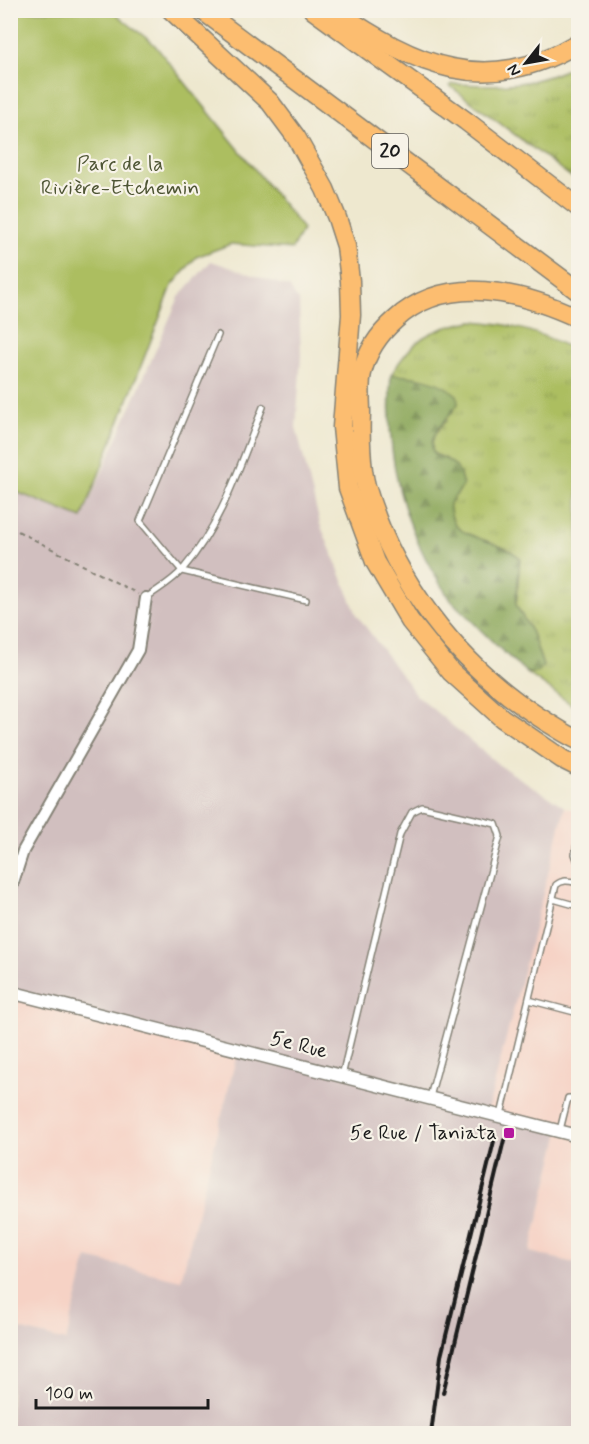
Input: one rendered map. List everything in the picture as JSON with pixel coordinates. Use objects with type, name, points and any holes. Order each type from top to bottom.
[{"type":"highway","points":[[171,10],[270,102],[296,137],[325,189],[337,218],[346,246],[350,280],[351,315],[342,427],[348,488],[375,562],[410,621],[451,672],[502,718],[562,759],[579,767]]},
{"type":"highway","name":"20","points":[[202,10],[579,291]]},
{"type":"highway","points":[[313,10],[466,121],[579,207]]},
{"type":"highway","points":[[334,10],[368,33],[413,57],[444,67],[477,73],[515,70],[543,62],[579,43]]},
{"type":"highway","points":[[579,318],[551,305],[512,294],[475,291],[452,292],[430,297],[400,315],[378,337],[361,374],[360,425],[365,484],[390,552],[425,609],[467,657],[511,699],[579,740]]},
{"type":"street","points":[[10,892],[23,851],[138,650],[146,598]]},
{"type":"street","name":"5e Rue","points":[[10,992],[579,1136]]},
{"type":"lane","points":[[218,335],[140,521],[182,571],[306,600]]},
{"type":"lane","points":[[146,598],[182,571],[207,537],[232,484],[263,407]]},
{"type":"lane","points":[[341,1076],[400,834],[412,812],[422,807],[496,824],[500,836],[429,1099]]},
{"type":"lane","points":[[579,839],[575,854],[579,862]]},
{"type":"lane","points":[[501,1117],[556,885],[561,881],[579,883]]},
{"type":"lane","points":[[552,899],[579,906]]},
{"type":"lane","points":[[529,1000],[579,1012]]},
{"type":"lane","points":[[560,1132],[568,1098],[579,1098]]},
{"type":"path","points":[[390,10],[398,13],[405,10]]},
{"type":"path","points":[[10,527],[146,598]]},
{"type":"shaded area","points":[[211,261],[289,287],[299,301],[301,356],[296,427],[320,524],[357,615],[416,695],[499,765],[565,807],[487,1113],[560,1132],[530,1252],[578,1264],[578,1433],[11,1433],[11,1327],[66,1341],[87,1258],[181,1280],[238,1050],[11,992],[10,490],[82,518],[179,297]]},
{"type":"shaded area","points":[[565,807],[578,811],[578,1264],[530,1252],[560,1132],[486,1113]]},
{"type":"shaded area","points":[[10,992],[238,1050],[181,1281],[87,1258],[66,1341],[11,1327]]},
{"type":"green space","name":"Parc de la Rivière-Etchemin","points":[[10,11],[112,11],[154,44],[303,229],[292,249],[231,244],[196,257],[172,286],[82,518],[11,490]]},
{"type":"green space","points":[[578,63],[578,182],[450,86],[452,84],[501,85],[532,81],[548,77]]},
{"type":"green space","points":[[473,321],[500,324],[528,331],[554,340],[578,353],[578,709],[527,673],[537,673],[543,666],[532,633],[516,605],[520,558],[504,548],[465,533],[454,523],[449,504],[463,486],[447,459],[434,454],[431,444],[434,436],[447,420],[391,375],[407,352],[424,337],[445,327]]},
{"type":"green space","points":[[391,375],[426,379],[442,385],[457,395],[458,404],[435,434],[432,447],[434,454],[454,465],[463,486],[449,504],[451,516],[458,528],[465,533],[504,548],[520,558],[516,605],[532,633],[543,666],[537,673],[527,673],[455,604],[432,570],[419,544],[408,518],[394,463],[390,435]]},
{"type":"railway","points":[[431,1434],[441,1356],[495,1137]]},
{"type":"railway","points":[[443,1393],[504,1140]]},
{"type":"place","name":"5e Rue / Taniata","points":[[509,1133]]}]
